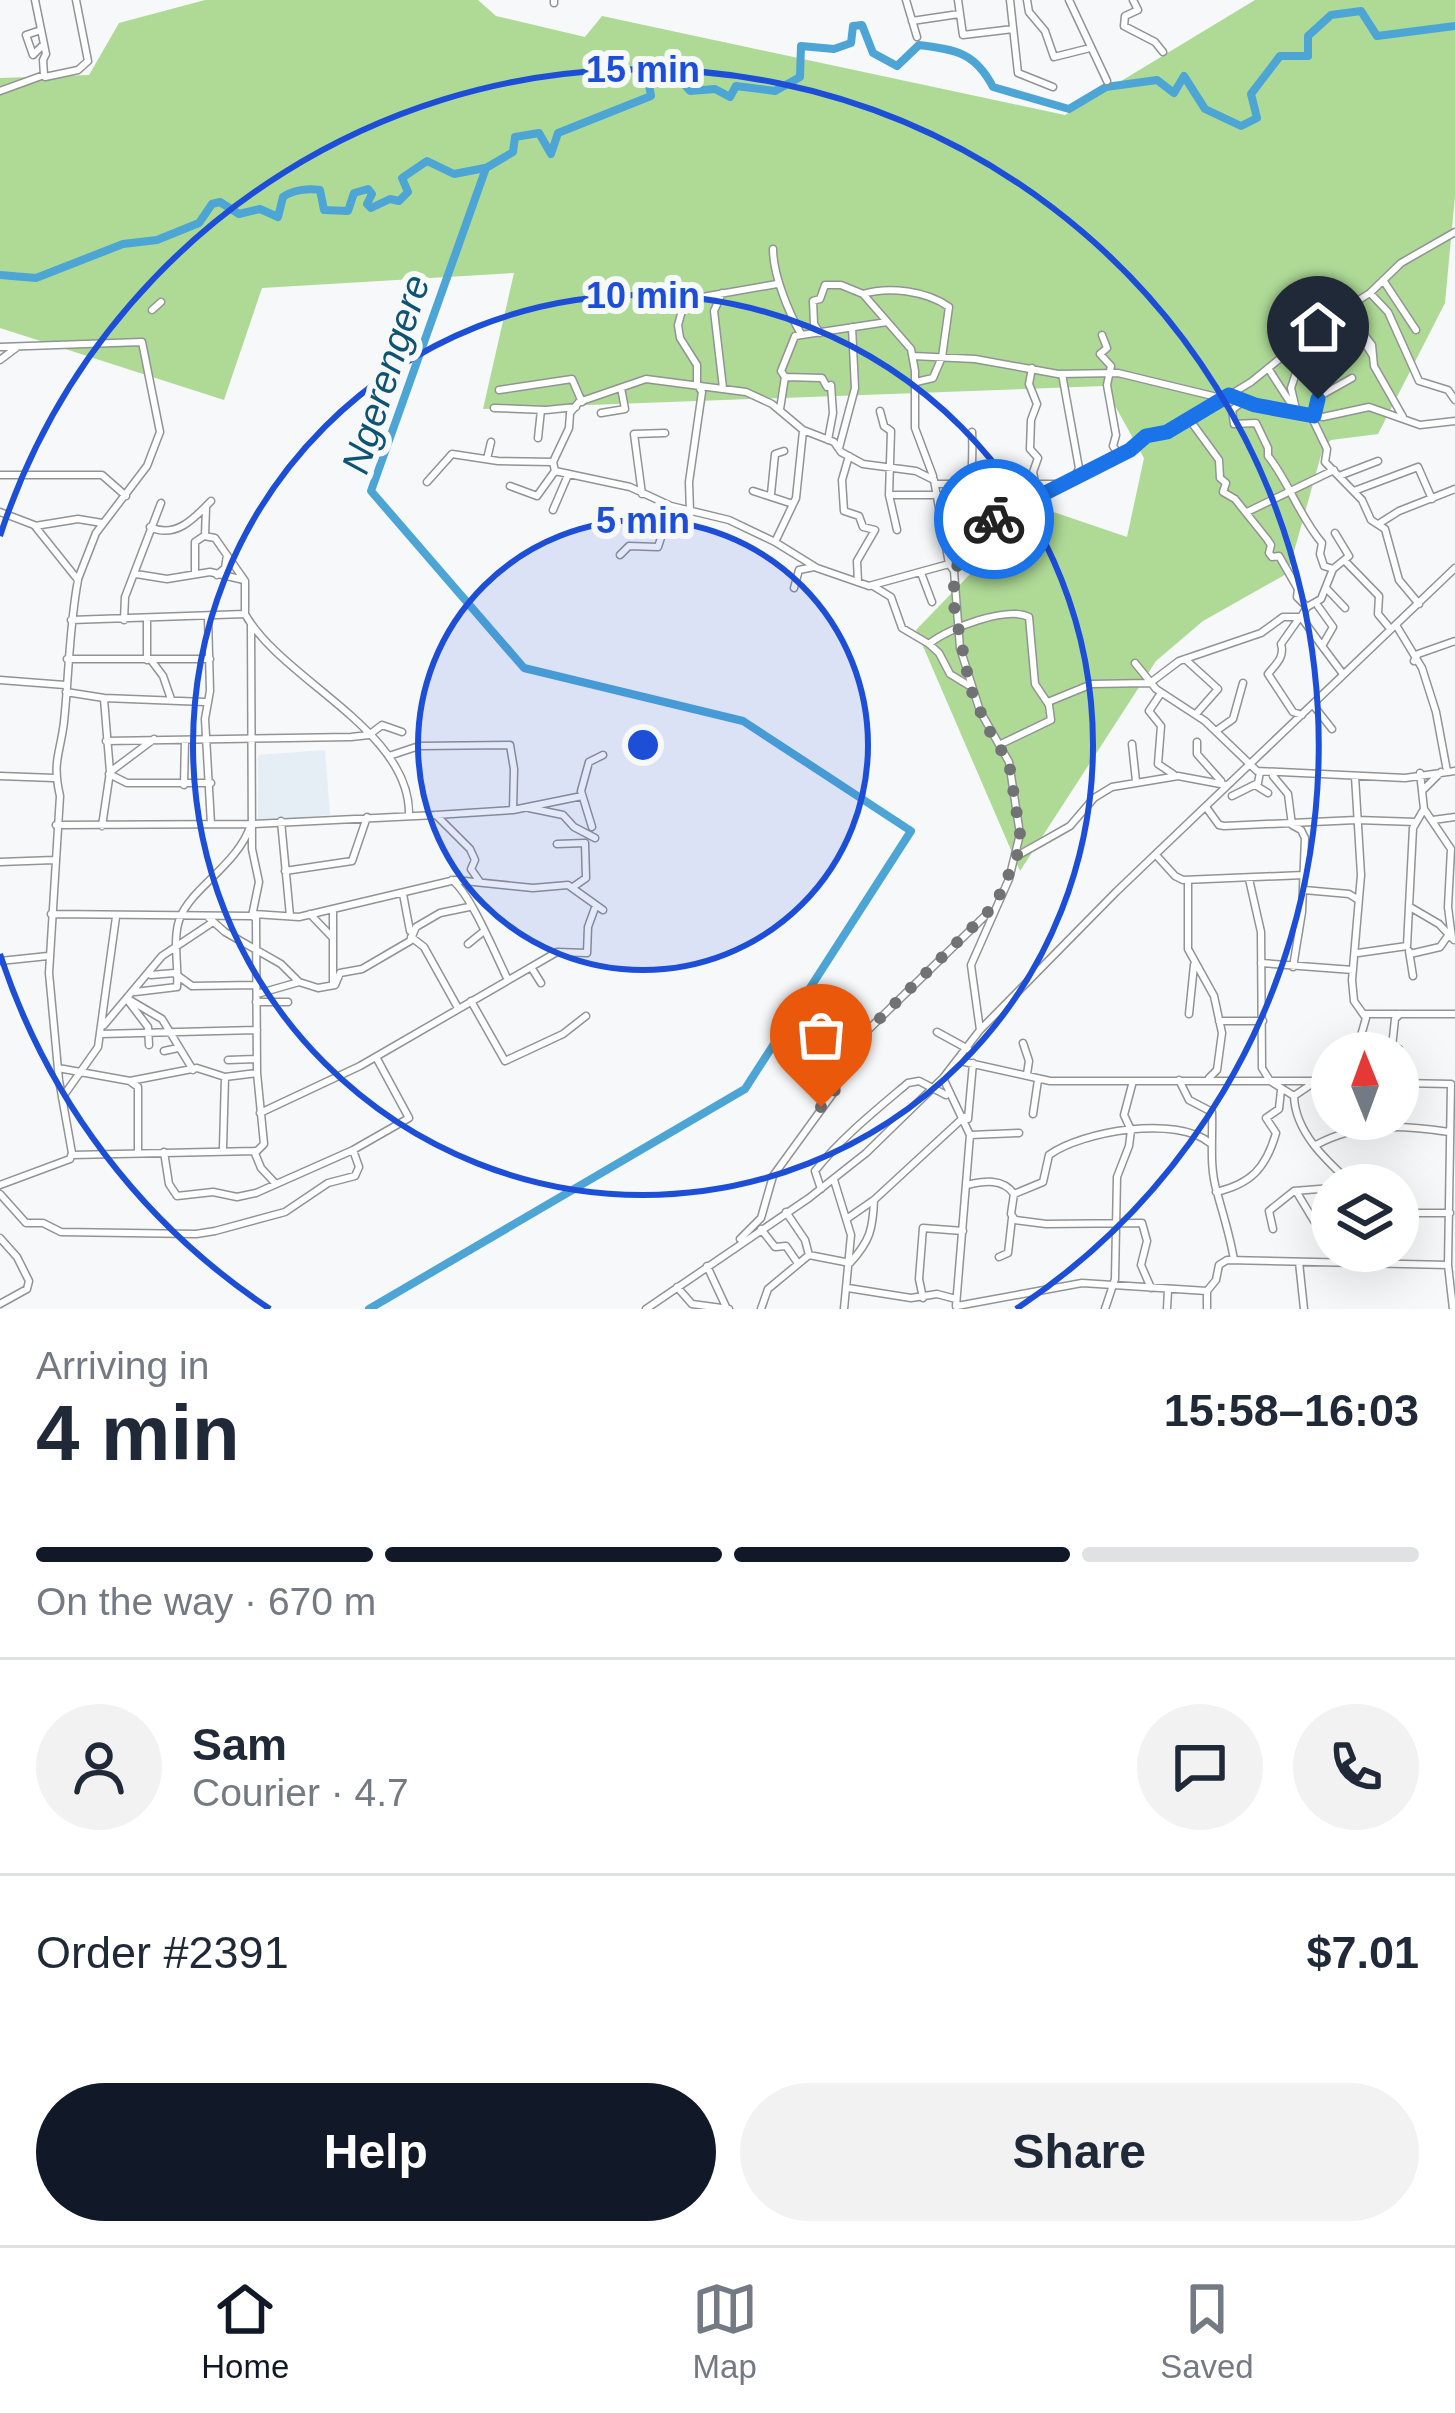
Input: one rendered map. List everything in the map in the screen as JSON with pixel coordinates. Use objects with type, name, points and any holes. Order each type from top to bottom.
[{"type":"street","points":[[35,0],[46,54],[44,76]]},
{"type":"street","points":[[0,91],[79,70],[88,61],[76,0]]},
{"type":"street","points":[[907,0],[916,37]]},
{"type":"street","points":[[958,0],[965,36],[1013,29]]},
{"type":"street","points":[[1010,0],[1018,73],[1053,87]]},
{"type":"street","points":[[1027,0],[1054,57],[1090,48]]},
{"type":"street","points":[[1069,0],[1107,81]]},
{"type":"street","points":[[1133,0],[1138,10],[1124,16],[1124,26],[1156,43],[1163,52]]},
{"type":"street","points":[[912,21],[959,14]]},
{"type":"street","points":[[39,27],[26,35],[32,54],[43,43]]},
{"type":"street","points":[[873,586],[952,567],[987,523],[1119,455],[1146,436],[1167,432],[1225,397],[1370,293],[1409,257],[1455,232]]},
{"type":"street","points":[[773,249],[777,284],[794,311],[797,333],[781,371],[785,377],[780,410]]},
{"type":"street","points":[[1383,280],[1416,330]]},
{"type":"street","points":[[690,512],[689,482],[702,392],[697,365],[680,338],[680,316],[688,297],[777,284]]},
{"type":"street","points":[[820,333],[814,325],[813,302],[820,299],[825,285],[841,285],[863,294],[913,356],[916,430],[939,495],[952,567],[956,627],[970,687],[1009,763],[1019,826],[1017,856],[971,965],[980,1030]]},
{"type":"street","points":[[863,294],[883,289],[914,293],[947,305],[949,316],[933,379],[916,382]]},
{"type":"street","points":[[722,293],[714,311],[723,388]]},
{"type":"street","points":[[1370,293],[1384,305],[1420,381],[1448,390],[1455,400]]},
{"type":"street","points":[[152,310],[161,302]]},
{"type":"street","points":[[1344,308],[1369,339],[1385,389],[1406,421]]},
{"type":"street","points":[[797,333],[887,322]]},
{"type":"street","points":[[839,448],[855,388],[852,327]]},
{"type":"street","points":[[1102,335],[1107,348],[1100,354],[1112,373],[1107,385],[1116,435],[1113,446],[1119,455]]},
{"type":"street","points":[[0,347],[142,342],[160,432],[147,466],[96,532],[78,579],[71,620],[54,778],[60,792],[48,956],[72,1155]]},
{"type":"street","points":[[1297,412],[1291,388],[1300,361],[1299,344]]},
{"type":"street","points":[[0,360],[17,347]]},
{"type":"street","points":[[913,356],[1062,374],[1112,373],[1312,416],[1376,407],[1426,426],[1455,421]]},
{"type":"street","points":[[1374,357],[1379,369]]},
{"type":"street","points":[[1032,368],[1029,384],[1037,401],[1030,449],[1038,458],[1035,482]]},
{"type":"street","points":[[1268,368],[1297,412]]},
{"type":"street","points":[[1062,374],[1079,468],[1074,478]]},
{"type":"street","points":[[785,377],[822,377],[827,388],[831,385],[828,440]]},
{"type":"street","points":[[1352,378],[1320,396],[1312,416],[1327,449],[1325,462],[1367,507],[1371,520],[1380,524],[1401,584],[1419,604]]},
{"type":"street","points":[[499,390],[572,379],[579,404]]},
{"type":"street","points":[[494,408],[541,410],[579,404],[646,379],[697,384],[759,397],[802,430],[828,440],[863,464],[916,471],[935,482],[1061,484]]},
{"type":"street","points":[[601,413],[625,410],[621,388]]},
{"type":"street","points":[[1246,399],[1232,410],[1234,424],[1256,423],[1268,456],[1322,545],[1324,566],[1333,569]]},
{"type":"street","points":[[510,486],[537,496],[555,472],[553,462],[569,428],[570,413],[579,404]]},
{"type":"street","points":[[538,438],[541,410]]},
{"type":"street","points":[[880,411],[890,431],[889,495],[897,530]]},
{"type":"street","points":[[1189,419],[1219,460],[1220,478],[1226,483],[1223,492],[1247,512],[1307,607]]},
{"type":"street","points":[[776,542],[800,483],[802,430]]},
{"type":"street","points":[[972,432],[971,534],[978,533]]},
{"type":"street","points":[[642,494],[634,434],[665,433]]},
{"type":"street","points":[[801,440],[814,434]]},
{"type":"street","points":[[487,459],[491,442]]},
{"type":"street","points":[[771,494],[775,454],[784,451]]},
{"type":"street","points":[[427,482],[449,454],[553,462]]},
{"type":"street","points":[[850,456],[842,480],[844,511],[875,530],[857,561],[858,582]]},
{"type":"street","points":[[1247,512],[1337,473],[1378,461]]},
{"type":"street","points":[[1354,491],[1418,467],[1432,500]]},
{"type":"street","points":[[555,472],[630,487],[671,506],[729,520],[817,568],[873,586],[891,597],[902,628],[929,644],[950,674],[970,687]]},
{"type":"street","points":[[0,475],[99,474],[126,496]]},
{"type":"street","points":[[553,510],[568,476]]},
{"type":"street","points":[[1380,524],[1399,511],[1455,489]]},
{"type":"street","points":[[754,491],[794,503]]},
{"type":"street","points":[[889,495],[939,495]]},
{"type":"street","points":[[124,620],[123,606],[161,503]]},
{"type":"street","points":[[150,527],[173,531],[209,504],[205,536],[195,543],[195,574]]},
{"type":"street","points":[[620,555],[629,546],[658,548],[671,506]]},
{"type":"street","points":[[0,512],[35,526],[77,519],[104,523]]},
{"type":"street","points":[[35,526],[78,579]]},
{"type":"street","points":[[1302,716],[1293,712],[1268,674],[1278,663],[1281,644],[1307,607],[1317,603],[1327,589],[1333,569],[1349,556],[1336,533]]},
{"type":"street","points":[[205,536],[218,541],[244,580],[245,614],[250,624],[388,756],[406,794],[409,814]]},
{"type":"street","points":[[217,575],[227,565],[227,552]]},
{"type":"street","points":[[1345,561],[1378,596],[1378,614],[1422,668],[1448,771]]},
{"type":"street","points":[[794,588],[800,570],[817,568]]},
{"type":"street","points":[[646,1309],[762,1225],[834,1180],[943,1078],[980,1030],[1225,785],[1455,568]]},
{"type":"street","points":[[921,573],[932,602]]},
{"type":"street","points":[[135,574],[244,580]]},
{"type":"street","points":[[1327,589],[1346,608]]},
{"type":"street","points":[[1318,606],[1333,627],[1322,646]]},
{"type":"street","points":[[929,644],[956,627],[1013,612],[1027,615],[1035,684],[1048,702],[1049,723],[1001,744]]},
{"type":"street","points":[[71,620],[245,614]]},
{"type":"street","points":[[1048,702],[1098,682],[1150,683],[1185,659],[1262,633],[1282,617],[1300,617]]},
{"type":"street","points":[[1300,617],[1343,674]]},
{"type":"street","points":[[208,618],[206,740],[211,824]]},
{"type":"street","points":[[147,619],[149,660],[163,676],[171,699]]},
{"type":"street","points":[[0,1185],[72,1155],[261,1149],[250,624]]},
{"type":"street","points":[[1414,661],[1418,654],[1455,641]]},
{"type":"street","points":[[67,659],[210,658]]},
{"type":"street","points":[[1185,659],[1218,689],[1196,714]]},
{"type":"street","points":[[1135,664],[1161,693],[1196,714],[1260,772],[1405,778],[1448,771]]},
{"type":"street","points":[[0,680],[104,698],[206,702]]},
{"type":"street","points":[[1216,731],[1234,719],[1243,683]]},
{"type":"street","points":[[1161,693],[1149,711],[1161,726],[1158,764],[1178,776]]},
{"type":"street","points":[[102,826],[110,773],[104,698]]},
{"type":"street","points":[[1313,705],[1332,729]]},
{"type":"street","points":[[106,741],[369,735],[380,725],[402,732]]},
{"type":"street","points":[[184,784],[185,739]]},
{"type":"street","points":[[110,773],[154,740]]},
{"type":"street","points":[[1197,742],[1197,754],[1225,785]]},
{"type":"street","points":[[1132,744],[1136,781]]},
{"type":"street","points":[[388,756],[419,746],[509,745],[513,810]]},
{"type":"street","points":[[592,827],[582,796],[589,762],[603,755]]},
{"type":"street","points":[[1424,789],[1448,771]]},
{"type":"street","points":[[1232,796],[1255,785],[1260,772]]},
{"type":"street","points":[[110,773],[127,783],[211,783]]},
{"type":"street","points":[[1270,773],[1286,790],[1291,824],[1304,836],[1304,890],[1293,967]]},
{"type":"street","points":[[1418,820],[1424,809],[1419,774]]},
{"type":"street","points":[[1413,976],[1408,893],[1419,774]]},
{"type":"street","points":[[0,776],[54,778]]},
{"type":"street","points":[[1017,856],[1070,826],[1101,792],[1136,781],[1178,776],[1225,785]]},
{"type":"street","points":[[1355,776],[1360,875],[1352,926],[1357,953],[1354,1001],[1365,1014],[1455,1014]]},
{"type":"street","points":[[1255,785],[1268,793]]},
{"type":"street","points":[[56,825],[252,824],[436,815],[513,810],[582,796]]},
{"type":"street","points":[[526,807],[562,814],[595,838]]},
{"type":"street","points":[[1206,807],[1219,825],[1418,820]]},
{"type":"street","points":[[1357,953],[1440,947],[1451,938],[1451,849],[1424,809]]},
{"type":"street","points":[[436,815],[470,849],[475,860],[471,869],[480,882]]},
{"type":"street","points":[[285,871],[352,862],[367,817]]},
{"type":"street","points":[[1432,820],[1455,818]]},
{"type":"street","points":[[281,821],[290,916]]},
{"type":"street","points":[[135,992],[177,987],[180,916],[235,854],[252,824]]},
{"type":"street","points":[[260,1113],[326,1084],[557,952],[587,952],[588,927],[597,905],[586,878],[585,843],[557,844]]},
{"type":"street","points":[[1156,854],[1174,876],[1189,880],[1304,875]]},
{"type":"street","points":[[0,862],[54,860]]},
{"type":"street","points":[[50,914],[210,920],[290,916],[452,880],[533,888],[573,886],[586,878]]},
{"type":"street","points":[[1249,879],[1261,928],[1264,1021],[1260,1059],[1270,1081],[1294,1096]]},
{"type":"street","points":[[452,880],[466,893],[508,980]]},
{"type":"street","points":[[1189,880],[1188,945],[1194,965],[1212,992],[1222,1036],[1217,1069],[1209,1078]]},
{"type":"street","points":[[573,886],[597,905]]},
{"type":"street","points":[[1304,890],[1357,899]]},
{"type":"street","points":[[333,986],[340,973],[362,969],[410,941],[403,893]]},
{"type":"street","points":[[797,1262],[786,1246],[775,1247],[762,1225],[773,1176],[834,1092],[852,1051],[868,1030],[995,905]]},
{"type":"street","points":[[411,934],[440,913],[469,907]]},
{"type":"street","points":[[1410,907],[1439,924],[1451,938]]},
{"type":"street","points":[[333,910],[333,986]]},
{"type":"street","points":[[310,914],[334,939]]},
{"type":"street","points":[[102,1031],[105,976],[116,916]]},
{"type":"street","points":[[62,1098],[83,1070],[102,1031],[147,976],[177,942],[210,920]]},
{"type":"street","points":[[210,920],[281,964],[299,995]]},
{"type":"street","points":[[468,944],[484,932]]},
{"type":"street","points":[[411,934],[424,947],[458,1008]]},
{"type":"street","points":[[0,961],[48,956]]},
{"type":"street","points":[[1261,963],[1353,970]]},
{"type":"street","points":[[1189,1014],[1194,965]]},
{"type":"street","points":[[531,967],[541,983]]},
{"type":"street","points":[[147,976],[178,975],[192,986],[288,1002]]},
{"type":"street","points":[[256,994],[296,984],[333,986]]},
{"type":"street","points":[[128,999],[148,1032],[148,1046]]},
{"type":"street","points":[[128,999],[155,1013],[194,1070]]},
{"type":"street","points":[[471,1001],[505,1060],[563,1034],[586,1016]]},
{"type":"street","points":[[1361,1032],[1365,1014]]},
{"type":"street","points":[[1393,1032],[1400,1014]]},
{"type":"street","points":[[1219,1021],[1264,1021]]},
{"type":"street","points":[[102,1031],[256,1030]]},
{"type":"street","points":[[938,1032],[968,1049]]},
{"type":"street","points":[[1023,1043],[1029,1061],[1027,1076]]},
{"type":"street","points":[[164,1051],[178,1048]]},
{"type":"street","points":[[223,1148],[228,1056],[257,1060]]},
{"type":"street","points":[[164,1152],[169,1184],[177,1196],[213,1192],[237,1198],[352,1150],[409,1118],[375,1056]]},
{"type":"street","points":[[958,1060],[1038,1079],[1311,1081]]},
{"type":"street","points":[[848,1218],[966,1120],[973,1063]]},
{"type":"street","points":[[58,1068],[83,1070],[138,1087],[139,1152]]},
{"type":"street","points":[[130,1082],[206,1069],[226,1076],[257,1072]]},
{"type":"street","points":[[943,1078],[970,1135],[957,1305]]},
{"type":"street","points":[[1033,1114],[1038,1079]]},
{"type":"street","points":[[1178,1079],[1190,1101],[1213,1112],[1210,1143],[1216,1192],[1224,1204],[1234,1260]]},
{"type":"street","points":[[821,1189],[815,1171],[831,1149],[850,1138],[908,1083],[919,1081],[949,1096]]},
{"type":"street","points":[[1105,1309],[1113,1286],[1117,1177],[1131,1130],[1124,1115],[1133,1081]]},
{"type":"street","points":[[1294,1096],[1311,1084]]},
{"type":"street","points":[[1419,1084],[1453,1085],[1448,1265],[1454,1309]]},
{"type":"street","points":[[1216,1192],[1245,1184],[1270,1150],[1276,1133],[1266,1118],[1280,1109],[1282,1090]]},
{"type":"street","points":[[1294,1096],[1299,1123],[1332,1164]]},
{"type":"street","points":[[1015,1194],[1045,1180],[1049,1155],[1060,1147],[1142,1127],[1198,1135],[1210,1143]]},
{"type":"street","points":[[1419,1128],[1449,1132]]},
{"type":"street","points":[[970,1135],[1019,1133]]},
{"type":"street","points":[[1316,1145],[1326,1140]]},
{"type":"street","points":[[0,1194],[26,1222],[43,1223],[61,1232],[196,1234],[285,1212],[328,1184],[356,1177],[352,1150]]},
{"type":"street","points":[[254,1151],[274,1182]]},
{"type":"street","points":[[834,1180],[848,1218],[850,1263],[844,1308]]},
{"type":"street","points":[[967,1185],[998,1183],[1015,1194]]},
{"type":"street","points":[[1273,1229],[1269,1211],[1296,1191],[1311,1190]]},
{"type":"street","points":[[1296,1191],[1311,1216]]},
{"type":"street","points":[[999,1257],[1008,1253],[1015,1194]]},
{"type":"street","points":[[850,1263],[873,1235],[874,1200]]},
{"type":"street","points":[[786,1212],[809,1255]]},
{"type":"street","points":[[1419,1213],[1450,1213]]},
{"type":"street","points":[[1012,1218],[1040,1224],[1143,1225],[1147,1241],[1142,1265],[1150,1288]]},
{"type":"street","points":[[922,1298],[923,1228],[963,1231]]},
{"type":"street","points":[[0,1238],[17,1257],[29,1282],[27,1289],[0,1304]]},
{"type":"street","points":[[761,1309],[768,1289],[809,1255],[850,1263]]},
{"type":"street","points":[[1207,1309],[1207,1291],[1219,1265],[1234,1260],[1448,1265]]},
{"type":"street","points":[[1299,1262],[1304,1309]]},
{"type":"street","points":[[706,1266],[728,1309]]},
{"type":"street","points":[[848,1288],[922,1298],[937,1294],[957,1305],[1069,1284],[1207,1291]]},
{"type":"street","points":[[677,1287],[692,1304],[728,1309]]},
{"type":"street","points":[[1167,1309],[1168,1290]]},
{"type":"shaded area","points":[[325,750],[330,815],[258,821],[258,755]]},
{"type":"green space","points":[[205,0],[478,0],[496,16],[585,37],[602,16],[1065,115],[1255,0],[1455,0],[1455,196],[1445,303],[1378,434],[1331,440],[1323,448],[1288,573],[1203,621],[1156,661],[1020,871],[916,630],[1036,506],[1127,537],[1144,458],[1104,386],[483,409],[514,273],[262,288],[224,400],[0,328],[0,78],[89,75],[119,23]]},
{"type":"waterway","name":"Ngerengere","points":[[369,1309],[745,1089],[911,831],[743,721],[524,668],[371,491],[486,168],[513,152],[515,137],[539,133],[551,154],[558,133],[651,96],[649,85],[679,78],[690,91],[715,89],[730,97],[736,86],[775,91],[800,77],[801,46],[834,49],[851,43],[853,26],[862,25],[873,53],[897,66],[919,45],[954,51],[979,66],[993,87],[1069,109],[1106,87],[1157,80],[1174,93],[1184,76],[1205,109],[1241,126],[1257,118],[1251,94],[1280,56],[1308,56],[1308,36],[1331,15],[1361,11],[1377,36],[1455,26]]},
{"type":"waterway","points":[[0,275],[36,278],[123,244],[157,240],[199,223],[212,204],[220,202],[239,214],[260,209],[278,217],[283,197],[316,189],[324,210],[348,211],[354,193],[368,189],[371,208],[390,199],[399,201],[408,192],[402,178],[427,161],[454,174],[485,168]]},
{"type":"way so far","points":[[821,1107],[868,1030],[995,905],[1017,856],[1020,834],[1009,763],[970,687],[954,606],[954,571],[984,525],[994,519]]},
{"type":"route","points":[[994,519],[1130,450],[1146,436],[1177,427],[1229,395],[1314,416],[1318,399]]}]
